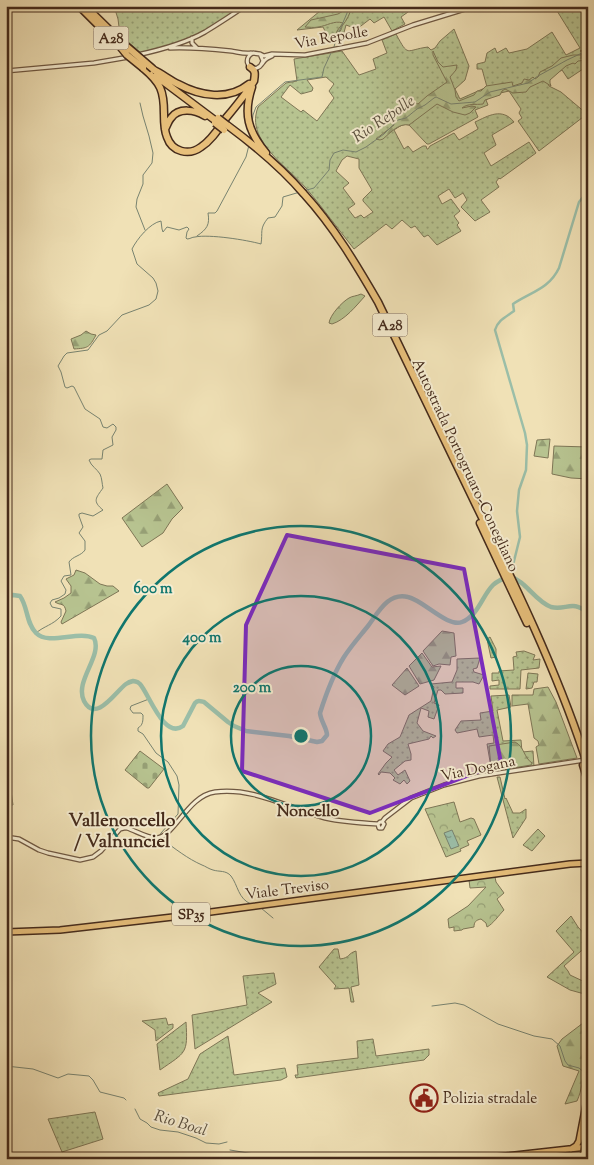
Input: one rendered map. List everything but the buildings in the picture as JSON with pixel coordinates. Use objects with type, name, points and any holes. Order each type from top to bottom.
[{"type":"highway","name":"A28","points":[[79,6],[127,55],[144,67]]},
{"type":"highway","name":"Autostrada Portogruaro-Conegliano","points":[[85,6],[125,45],[217,121]]},
{"type":"highway","points":[[249,64],[255,73],[247,117],[253,135],[265,152],[286,172],[293,184]]},
{"type":"highway","points":[[144,67],[161,87],[167,138],[173,147],[183,152],[188,152],[198,149],[208,141],[254,81],[260,66]]},
{"type":"highway","name":"Autostrada Portogruaro-Conegliano","points":[[144,67],[280,169],[305,197],[347,257],[375,303],[523,604],[585,761],[588,781]]},
{"type":"highway","points":[[154,69],[188,90],[213,95],[238,91],[254,81]]},
{"type":"highway","points":[[165,130],[171,118],[178,112],[192,111],[217,121]]},
{"type":"highway","name":"Autostrada Portogruaro-Conegliano","points":[[225,127],[236,137],[249,144]]},
{"type":"highway","points":[[584,1159],[588,1136]]},
{"type":"highway","points":[[584,1159],[587,1147]]},
{"type":"main road","name":"Viale Treviso","points":[[6,932],[60,930],[173,917],[587,862]]},
{"type":"main road","points":[[571,1149],[579,1141],[588,1094]]},
{"type":"main road","points":[[579,1141],[580,1144],[587,1147]]},
{"type":"main road","points":[[480,1159],[587,1147]]},
{"type":"street","points":[[6,71],[114,60],[166,48],[204,32],[245,6]]},
{"type":"street","name":"Via Repolle","points":[[166,48],[198,48],[233,51],[243,54],[256,52],[264,56],[275,54],[306,55],[376,41],[413,25],[475,6]]},
{"type":"street","points":[[180,43],[190,48],[190,39]]},
{"type":"street","points":[[190,39],[198,48]]},
{"type":"street","points":[[249,64],[248,57],[251,53]]},
{"type":"street","points":[[243,54],[249,64],[255,68],[260,66],[263,61],[260,54]]},
{"type":"street","name":"Via Repolle","points":[[260,66],[264,60],[275,54]]},
{"type":"street","name":"Via Dogana","points":[[6,837],[19,839],[48,853],[80,860],[87,859],[100,851],[120,829],[127,828],[152,837],[162,836],[198,798],[223,791],[243,792],[275,800],[339,821],[378,824],[411,798],[444,785],[479,776],[585,761]]},
{"type":"highlighted area","points":[[287,535],[464,569],[501,763],[370,813],[242,771],[246,625]]},
{"type":"green space","points":[[114,6],[242,6],[198,35],[173,45],[141,53],[120,35]]},
{"type":"green space","points":[[321,6],[411,6],[408,12],[401,17],[405,24],[392,31],[384,17],[374,23],[370,19],[357,29],[346,25],[342,40],[328,37],[323,27],[297,30],[320,11]]},
{"type":"green space","points":[[352,6],[347,19],[336,35],[343,23],[305,27],[311,20],[338,14]]},
{"type":"green space","points":[[554,6],[588,6],[588,76],[583,69],[568,79],[562,70],[546,79],[549,86],[561,92],[587,114],[539,151],[518,121],[522,118],[519,113],[521,109],[509,91],[496,94],[486,100],[488,105],[475,110],[478,117],[429,144],[409,125],[403,125],[394,130],[404,149],[408,146],[413,152],[423,146],[426,146],[428,149],[430,146],[454,133],[459,140],[478,129],[475,122],[490,115],[500,114],[509,117],[514,122],[492,135],[496,145],[484,153],[491,166],[529,142],[536,153],[499,178],[496,182],[499,187],[481,200],[490,212],[475,221],[461,207],[467,200],[463,193],[455,198],[449,189],[438,196],[442,204],[451,199],[460,211],[454,216],[459,223],[457,225],[461,231],[437,245],[428,235],[424,237],[415,226],[411,228],[402,220],[392,229],[386,224],[354,249],[306,188],[265,145],[256,126],[258,107],[286,83],[297,81],[294,59],[342,51],[359,75],[376,69],[373,59],[387,53],[382,40],[396,34],[403,47],[408,51],[428,47],[431,50],[454,29],[469,66],[465,80],[455,89],[460,99],[487,87],[482,69],[477,69],[477,64],[485,62],[487,53],[495,48],[497,53],[506,48],[509,53],[527,49],[552,32],[566,55],[580,48]],"holes":[[[326,77],[334,84],[329,91],[334,98],[317,121],[281,97],[290,85],[301,94],[312,91],[313,88],[307,80]],[[347,156],[359,159],[359,168],[372,190],[363,201],[373,212],[364,218],[361,215],[355,218],[348,209],[355,204],[343,188],[349,183],[336,171],[342,160]]]},
{"type":"green space","points":[[588,49],[588,60],[578,61],[575,64],[566,66],[550,80],[551,86],[543,81],[530,87],[526,92],[513,93],[505,89],[500,95],[485,100],[483,104],[464,106],[462,108],[476,107],[465,115],[453,112],[437,104],[409,125],[398,127],[383,139],[376,139],[394,125],[387,113],[388,111],[403,112],[414,102],[418,104],[447,82],[433,55],[433,51],[438,62],[443,67],[457,65],[456,70],[450,77],[459,101],[474,95],[486,86],[512,82],[513,86],[522,83],[524,79],[529,80],[533,77],[535,79],[540,72],[552,66],[561,58],[581,55],[587,52],[580,51]]},
{"type":"green space","points":[[361,294],[365,296],[350,312],[337,322],[329,323],[343,302],[350,297]]},
{"type":"green space","points":[[86,331],[96,335],[92,343],[85,348],[74,349],[71,339]]},
{"type":"green space","points":[[550,439],[548,458],[534,456],[537,440]]},
{"type":"green space","points":[[554,446],[588,447],[588,479],[552,474]]},
{"type":"green space","points":[[167,484],[183,508],[172,519],[163,533],[142,547],[122,518]]},
{"type":"green space","points":[[76,570],[85,573],[100,584],[113,586],[119,591],[62,624],[61,622],[66,611],[63,605],[55,602],[71,593],[71,586],[66,579],[74,575]]},
{"type":"green space","points":[[442,631],[454,633],[456,656],[451,657],[450,665],[439,664],[433,666],[423,651]]},
{"type":"green space","points":[[490,637],[496,649],[496,657],[491,658],[487,639]]},
{"type":"green space","points":[[524,651],[535,655],[533,660],[540,659],[539,668],[521,670],[520,689],[490,689],[490,686],[499,685],[499,680],[492,681],[492,673],[514,670],[513,657],[517,656],[516,652]]},
{"type":"green space","points":[[422,653],[432,667],[441,666],[434,680],[420,684],[409,666]]},
{"type":"green space","points":[[480,658],[477,668],[473,669],[474,672],[484,675],[479,684],[456,682],[456,688],[463,688],[463,693],[445,694],[438,690],[434,703],[439,705],[434,719],[428,717],[429,711],[421,708],[417,723],[423,731],[436,736],[408,744],[411,760],[405,761],[394,770],[398,775],[405,770],[410,781],[407,784],[404,780],[400,784],[393,780],[395,778],[390,773],[381,772],[379,775],[378,774],[392,757],[383,751],[388,744],[400,737],[409,715],[431,701],[434,687],[431,684],[452,682],[457,670],[457,659]]},
{"type":"green space","points":[[407,668],[419,686],[405,695],[392,685]]},
{"type":"green space","points":[[528,673],[538,674],[537,682],[534,682],[532,688],[526,689]]},
{"type":"green space","points":[[548,687],[556,702],[577,758],[539,764],[536,747],[539,745],[538,741],[534,738],[528,704],[512,706],[512,695],[533,695],[534,689]]},
{"type":"green space","points":[[509,695],[511,707],[497,710],[503,741],[521,740],[522,752],[533,751],[534,767],[492,773],[487,744],[494,743],[493,735],[479,737],[477,729],[457,733],[455,730],[461,721],[481,720],[480,713],[493,711],[491,696]]},
{"type":"green space","points":[[515,742],[532,763],[531,765],[495,771],[491,766],[489,746]]},
{"type":"green space","points":[[140,751],[164,769],[149,788],[125,770]]},
{"type":"green space","points":[[497,777],[500,777],[505,799],[513,813],[520,813],[526,809],[526,818],[513,838]]},
{"type":"green space","points":[[6,789],[11,790],[13,805],[6,805]]},
{"type":"green space","points":[[454,802],[460,822],[471,818],[474,819],[481,835],[467,841],[469,845],[460,849],[461,851],[446,857],[425,809]]},
{"type":"green space","points":[[538,829],[545,836],[532,851],[523,845]]},
{"type":"green space","points":[[495,877],[496,882],[504,893],[497,899],[504,910],[496,919],[487,927],[486,923],[481,919],[474,924],[474,927],[454,931],[454,927],[449,928],[448,919],[468,906],[486,887],[470,888],[469,880]]},
{"type":"green space","points":[[571,916],[588,938],[588,946],[564,966],[570,975],[588,982],[588,995],[570,990],[547,977],[574,952],[556,931]]},
{"type":"green space","points":[[334,949],[338,949],[340,959],[346,958],[356,951],[359,985],[351,987],[354,1002],[351,1002],[349,988],[334,989],[336,986],[319,967]]},
{"type":"green space","points":[[274,973],[276,984],[258,993],[272,1002],[195,1049],[192,1015],[247,1005],[243,976]]},
{"type":"green space","points":[[166,1018],[168,1025],[173,1024],[173,1028],[156,1041],[155,1030],[142,1021]]},
{"type":"green space","points":[[587,1020],[588,1064],[583,1066],[582,1084],[577,1101],[565,1104],[579,1071],[563,1066],[557,1046],[562,1039]]},
{"type":"green space","points":[[186,1022],[186,1047],[184,1051],[160,1070],[157,1044]]},
{"type":"green space","points":[[228,1036],[234,1075],[285,1068],[287,1077],[281,1080],[159,1096],[158,1093],[188,1079],[200,1054]]},
{"type":"green space","points":[[373,1039],[376,1056],[429,1049],[429,1055],[424,1060],[296,1078],[295,1075],[298,1075],[297,1065],[358,1058],[357,1041]]},
{"type":"green space","points":[[95,1112],[103,1139],[62,1152],[48,1119]]},
{"type":"water","points":[[452,830],[459,846],[451,849],[444,833]]},
{"type":"waterway","points":[[334,47],[350,6]]},
{"type":"waterway","name":"Rio Repolle","points":[[303,191],[314,188],[329,170],[330,160],[334,153],[343,150],[356,152],[366,147],[384,134],[398,120],[406,118],[436,97],[451,104],[475,102],[490,92],[528,83],[567,60],[588,52]]},
{"type":"waterway","points":[[252,124],[256,107],[285,82],[322,77],[331,53]]},
{"type":"waterway","points":[[140,103],[153,153],[152,163],[143,175],[143,184],[136,207],[145,230]]},
{"type":"waterway","points":[[197,236],[207,226],[209,221],[208,213],[215,213],[217,211],[246,157],[249,145]]},
{"type":"waterway","points":[[511,573],[520,537],[517,511],[519,490],[526,470],[527,445],[495,330],[500,321],[514,311],[513,304],[545,285],[555,275],[559,268],[579,202],[588,191]]},
{"type":"waterway","name":"Rio Repolle","points":[[36,633],[61,616],[61,609],[52,607],[50,603],[52,600],[65,594],[66,590],[61,581],[64,576],[71,575],[69,562],[85,550],[85,541],[79,533],[83,527],[79,514],[93,516],[103,510],[96,502],[103,488],[101,477],[89,460],[102,459],[103,450],[113,445],[112,437],[116,430],[113,424],[107,428],[103,427],[100,419],[85,409],[74,387],[65,387],[58,366],[67,353],[88,350],[99,335],[107,331],[122,315],[149,305],[156,299],[158,291],[156,283],[137,264],[132,249],[140,236],[148,228],[161,221],[163,232],[167,227],[179,230],[187,227],[189,229],[187,239],[201,236],[218,237],[261,244],[263,225],[268,218],[275,217],[282,206],[283,197],[300,192]]},
{"type":"waterway","points":[[6,597],[20,596],[23,600],[30,625],[42,637],[87,636],[94,638],[96,645],[95,653],[85,677],[82,693],[84,701],[89,707],[94,709],[100,708],[126,684],[133,681],[138,682],[144,689],[163,722],[176,729],[183,726],[195,703],[200,701],[204,702],[234,726],[246,731],[289,736],[317,742],[322,741],[327,735],[320,713],[340,663],[384,605],[395,598],[401,596],[414,599],[443,618],[456,623],[462,622],[476,611],[493,585],[501,579],[511,576],[551,607],[573,606],[588,613]]},
{"type":"waterway","points":[[149,699],[131,706],[130,709],[133,713],[141,713],[143,715],[138,731],[143,734],[156,753],[168,762],[177,776],[179,785],[178,814],[160,835]]},
{"type":"waterway","points":[[162,839],[197,863],[212,870],[229,874],[243,899],[251,904]]},
{"type":"waterway","points":[[261,908],[273,918]]},
{"type":"waterway","points":[[432,1006],[455,1003],[464,1005],[498,1024],[534,1036],[552,1039],[560,1046],[568,1065],[579,1068],[585,1073]]},
{"type":"waterway","name":"Rio Boal","points":[[6,1066],[33,1069],[58,1078],[68,1074],[89,1076],[100,1092],[126,1100]]},
{"type":"waterway","name":"Rio Boal","points":[[135,1109],[140,1119],[151,1127],[178,1132],[206,1143],[219,1144],[227,1142]]},
{"type":"waterway","name":"Rio Boal","points":[[230,1150],[254,1154],[262,1159]]},
{"type":"place","name":"Polizia stradale","points":[[424,1098]]},
{"type":"district","name":"Noncello","points":[[308,810]]},
{"type":"district","name":"Vallenoncello / Valnunciel","points":[[122,830]]}]
